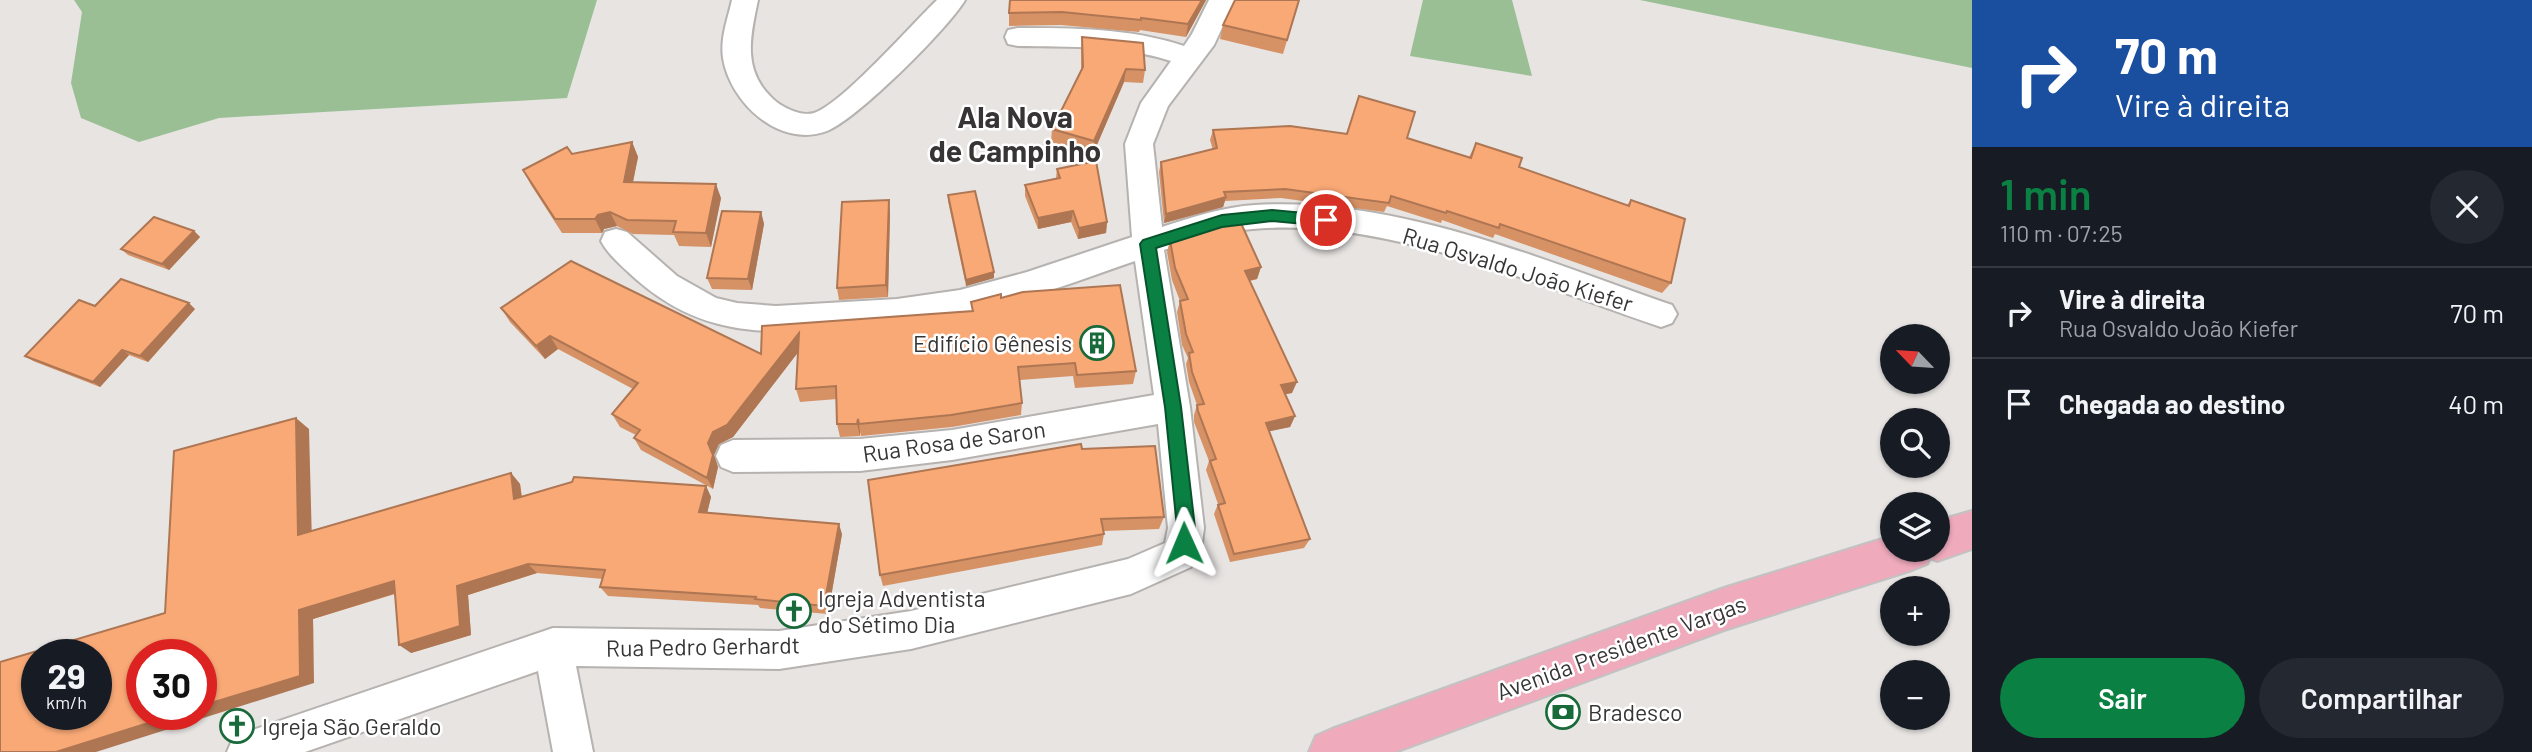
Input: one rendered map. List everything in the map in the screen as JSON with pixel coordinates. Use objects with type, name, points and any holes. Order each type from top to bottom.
[{"type":"main road","points":[[1950,537],[1972,530]]},
{"type":"main road","name":"Avenida Presidente Vargas","points":[[1332,752],[1724,609],[1880,560]]},
{"type":"street","points":[[744,0],[736,53],[748,89],[761,107],[794,123],[816,124],[833,117],[857,98],[952,0]]},
{"type":"street","points":[[1173,407],[1148,244],[1139,144],[1155,103],[1204,38],[1222,0]]},
{"type":"street","points":[[1018,37],[1118,39],[1159,46],[1188,57]]},
{"type":"street","name":"Rua Osvaldo João Kiefer","points":[[616,241],[642,267],[696,303],[723,314],[776,320],[939,307],[989,296],[1222,221],[1272,216],[1326,220],[1432,237],[1661,314]]},
{"type":"street","name":"Rua Rosa de Saron","points":[[733,456],[859,455],[926,448],[1173,407]]},
{"type":"street","name":"Rua Pedro Gerhardt","points":[[247,752],[553,647],[779,650],[911,629],[1131,576],[1178,555],[1184,543],[1186,528],[1173,407]]},
{"type":"street","points":[[553,647],[573,752]]},
{"type":"green space","points":[[74,0],[597,0],[567,98],[219,118],[139,142],[81,118],[71,83],[82,12]]},
{"type":"green space","points":[[1423,0],[1512,0],[1532,76],[1410,56]]},
{"type":"green space","points":[[1640,0],[1972,0],[1972,68]]},
{"type":"building","points":[[1010,0],[1202,0],[1188,24],[1062,12],[1009,13]]},
{"type":"building","points":[[1235,0],[1299,0],[1287,40],[1223,25]]},
{"type":"building","points":[[1082,37],[1143,43],[1145,70],[1126,69],[1094,141],[1052,129],[1083,67]]},
{"type":"building","points":[[1359,96],[1415,112],[1407,138],[1471,158],[1476,143],[1522,158],[1519,167],[1629,206],[1631,200],[1685,219],[1671,283],[1500,224],[1499,228],[1391,196],[1389,203],[1285,189],[1224,192],[1226,197],[1166,214],[1161,162],[1217,148],[1213,130],[1290,126],[1347,134]]},
{"type":"building","points":[[632,142],[624,182],[716,184],[706,233],[673,232],[676,221],[627,220],[610,212],[598,215],[595,219],[555,219],[523,170],[567,147],[572,154]]},
{"type":"building","points":[[1096,161],[1107,222],[1079,228],[1073,211],[1038,218],[1025,185],[1060,178],[1057,169]]},
{"type":"building","points":[[975,191],[994,272],[966,280],[948,195]]},
{"type":"building","points":[[889,200],[886,285],[837,288],[842,202]]},
{"type":"building","points":[[722,211],[761,212],[748,279],[707,278]]},
{"type":"building","points":[[154,217],[194,231],[162,264],[121,249]]},
{"type":"building","points":[[1240,221],[1261,267],[1245,271],[1297,382],[1281,385],[1295,416],[1266,423],[1310,539],[1234,554],[1218,505],[1225,503],[1210,461],[1216,459],[1198,411],[1197,405],[1204,404],[1192,372],[1189,353],[1193,352],[1186,334],[1180,301],[1188,299],[1175,268],[1170,240]]},
{"type":"building","points":[[571,261],[761,354],[762,326],[973,311],[971,302],[1001,294],[1001,298],[1023,292],[1120,285],[1136,371],[1077,375],[1075,363],[1018,367],[1022,403],[951,415],[859,424],[858,419],[857,424],[837,424],[836,386],[796,389],[799,333],[727,425],[713,432],[708,443],[713,455],[707,478],[634,438],[640,430],[612,414],[638,383],[550,336],[536,346],[501,308]]},
{"type":"building","points":[[121,279],[189,303],[140,356],[122,350],[93,382],[25,356],[79,300],[95,306]]},
{"type":"building","points":[[296,418],[298,535],[511,473],[514,499],[572,482],[574,477],[706,486],[699,512],[839,524],[824,606],[755,599],[756,597],[600,587],[605,570],[528,564],[457,586],[460,626],[399,645],[394,581],[299,610],[300,676],[217,701],[217,639],[126,639],[126,730],[56,752],[0,752],[0,662],[21,656],[21,730],[112,730],[112,639],[77,639],[165,613],[174,451]]},
{"type":"building","points":[[1081,444],[1082,449],[1155,446],[1164,517],[1101,519],[1104,534],[880,575],[868,480]]},
{"type":"place","name":"Edifício Gênesis","points":[[1097,343]]},
{"type":"place","name":"Igreja Adventista do Sétimo Dia","points":[[794,611]]},
{"type":"place","name":"Bradesco","points":[[1563,712]]},
{"type":"place","name":"Igreja São Geraldo","points":[[237,726]]},
{"type":"district","name":"Ala Nova de Campinho","points":[[1015,133]]},
{"type":"route","points":[[1184,543],[1186,528],[1173,407],[1148,244],[1222,221],[1272,216],[1326,220]]}]
